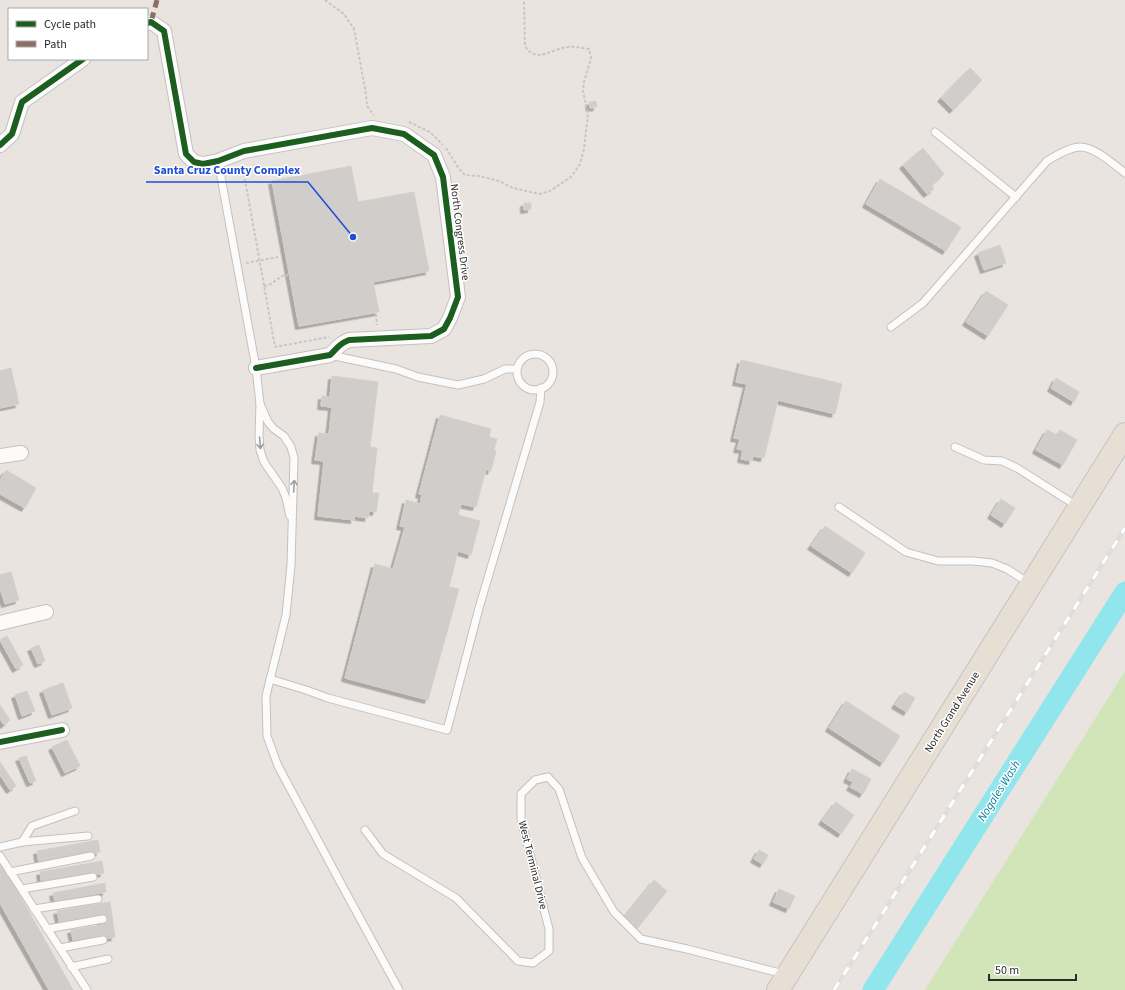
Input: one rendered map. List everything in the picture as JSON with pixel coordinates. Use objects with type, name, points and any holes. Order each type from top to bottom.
[{"type":"main road","name":"North Grand Avenue","points":[[783,983],[1125,434]]},
{"type":"street","name":"North Congress Drive","points":[[148,23],[151,22],[164,31],[186,154],[194,162],[203,164],[218,161],[244,151],[372,128],[404,134],[434,155],[443,177],[458,297],[450,318],[444,329],[431,336],[349,340],[341,343],[330,355]]},
{"type":"street","points":[[0,146],[12,134],[22,102],[82,60]]},
{"type":"street","points":[[256,368],[330,355]]},
{"type":"street","points":[[0,456],[21,453]]},
{"type":"street","points":[[0,623],[46,612]]},
{"type":"street","points":[[0,742],[62,730]]},
{"type":"lane","points":[[935,132],[1016,196]]},
{"type":"lane","points":[[891,327],[923,303],[1047,161],[1062,153],[1079,147],[1096,151],[1125,173]]},
{"type":"lane","points":[[218,161],[256,368],[260,404],[260,450],[264,462],[282,488],[286,498],[292,525]]},
{"type":"lane","points":[[539,354],[548,360],[551,365],[552,371],[550,381],[546,386],[541,388],[530,389],[522,384],[519,379],[517,369],[519,363],[527,356],[539,354]]},
{"type":"lane","points":[[330,355],[396,369],[418,378],[458,385],[484,379],[505,369],[517,369]]},
{"type":"lane","points":[[270,679],[328,698],[447,730],[479,608],[540,402],[541,388]]},
{"type":"lane","points":[[260,404],[268,422],[274,429],[284,436],[291,447],[294,458],[291,565],[286,615],[266,696],[267,736],[278,766],[399,990]]},
{"type":"lane","points":[[955,447],[984,460],[1002,461],[1017,468],[1079,507]]},
{"type":"lane","points":[[839,507],[906,552],[938,561],[974,561],[992,563],[1007,569],[1031,584]]},
{"type":"lane","name":"West Terminal Drive","points":[[364,830],[383,854],[456,898],[518,961],[533,963],[548,951],[549,929],[521,819],[521,794],[535,780],[548,777],[559,788],[582,858],[614,912],[641,939],[687,948],[783,983]]},
{"type":"lane","points":[[22,842],[32,826],[75,811]]},
{"type":"lane","points":[[0,847],[22,842],[88,836]]},
{"type":"lane","points":[[0,856],[86,990]]},
{"type":"lane","points":[[10,872],[92,856]]},
{"type":"lane","points":[[22,889],[94,877]]},
{"type":"lane","points":[[34,909],[98,898]]},
{"type":"lane","points":[[47,929],[103,920]]},
{"type":"lane","points":[[60,948],[103,940]]},
{"type":"lane","points":[[71,966],[108,959]]},
{"type":"path","points":[[325,0],[344,14],[354,29],[367,106],[376,116]]},
{"type":"path","points":[[405,120],[417,124],[430,132],[446,148],[459,169],[466,175],[479,176],[499,181],[514,188],[540,194],[550,191],[571,177],[580,164],[584,149],[588,113],[583,91],[591,58],[589,50],[574,46],[559,48],[553,52],[540,54],[529,52],[525,46],[524,0]]},
{"type":"path","points":[[244,174],[275,347],[335,336]]},
{"type":"path","points":[[237,264],[278,257]]},
{"type":"path","points":[[264,286],[271,284],[282,276],[288,275]]},
{"type":"path","points":[[373,330],[377,325],[376,314]]},
{"type":"green space","points":[[1125,671],[1125,990],[925,990]]},
{"type":"building","points":[[970,68],[982,80],[953,110],[941,98]]},
{"type":"building","points":[[596,101],[597,107],[590,108],[589,102]]},
{"type":"building","points":[[923,148],[944,174],[931,185],[934,189],[927,194],[903,165]]},
{"type":"building","points":[[351,166],[358,202],[414,192],[429,271],[373,282],[379,312],[299,326],[272,181]]},
{"type":"building","points":[[880,179],[961,227],[946,251],[866,204]]},
{"type":"building","points":[[524,203],[531,203],[531,209],[524,210]]},
{"type":"building","points":[[1000,245],[1006,263],[984,270],[978,253]]},
{"type":"building","points":[[986,291],[1008,305],[988,336],[966,322]]},
{"type":"building","points":[[741,360],[842,384],[835,414],[778,400],[764,458],[753,456],[752,461],[741,459],[743,450],[737,449],[740,439],[734,438],[747,384],[736,382]]},
{"type":"building","points":[[11,368],[19,404],[0,408],[0,371]]},
{"type":"building","points":[[332,376],[378,382],[370,447],[377,448],[372,493],[379,493],[376,512],[369,511],[368,518],[354,516],[354,520],[318,516],[324,461],[315,460],[319,433],[329,434],[332,407],[321,406],[322,396],[330,397]]},
{"type":"building","points":[[1056,378],[1079,392],[1074,402],[1051,388]]},
{"type":"building","points":[[440,415],[491,429],[489,437],[497,439],[494,450],[496,451],[491,471],[486,469],[476,507],[461,504],[458,515],[480,521],[471,555],[458,551],[449,587],[459,589],[428,700],[345,678],[375,564],[393,569],[405,527],[400,526],[406,500],[420,504],[422,495],[419,494]]},
{"type":"building","points":[[1047,430],[1057,435],[1060,430],[1077,440],[1063,465],[1036,450]]},
{"type":"building","points":[[6,470],[36,488],[25,508],[0,494],[0,480]]},
{"type":"building","points":[[1001,499],[1015,508],[1005,524],[991,515]]},
{"type":"building","points":[[825,526],[865,553],[852,573],[811,546]]},
{"type":"building","points":[[11,572],[19,600],[5,604],[0,588],[0,575]]},
{"type":"building","points":[[7,636],[23,665],[16,669],[0,640]]},
{"type":"building","points":[[39,645],[45,661],[38,664],[31,648]]},
{"type":"building","points":[[63,683],[72,708],[52,715],[43,690]]},
{"type":"building","points":[[27,691],[35,711],[22,716],[15,695]]},
{"type":"building","points":[[904,692],[915,698],[907,712],[895,705]]},
{"type":"building","points":[[846,701],[900,736],[883,763],[829,728]]},
{"type":"building","points":[[0,705],[10,720],[4,725],[0,719]]},
{"type":"building","points":[[67,740],[80,766],[65,773],[52,747]]},
{"type":"building","points":[[26,756],[36,781],[30,783],[19,758]]},
{"type":"building","points":[[0,762],[16,786],[10,790],[0,775]]},
{"type":"building","points":[[852,769],[871,779],[863,794],[850,787],[853,782],[847,779]]},
{"type":"building","points":[[836,802],[854,815],[841,834],[822,821]]},
{"type":"building","points":[[98,840],[100,852],[39,863],[37,851]]},
{"type":"building","points":[[759,850],[768,855],[763,864],[754,859]]},
{"type":"building","points":[[0,860],[73,990],[49,990],[0,903]]},
{"type":"building","points":[[102,861],[104,873],[42,884],[40,872]]},
{"type":"building","points":[[654,880],[667,891],[636,930],[623,919]]},
{"type":"building","points":[[105,883],[106,892],[55,901],[53,893]]},
{"type":"building","points":[[779,889],[795,896],[789,909],[773,902]]},
{"type":"building","points":[[110,902],[115,937],[74,944],[71,930],[102,925],[100,917],[60,924],[57,911]]},
{"type":"waterway","name":"Nogales Wash","points":[[873,990],[1125,592]]},
{"type":"railway","points":[[834,990],[1125,528]]},
{"type":"marked path","points":[[151,22],[157,0]]},
{"type":"cycle path","points":[[148,23],[151,22],[164,31],[186,154],[194,162],[203,164],[218,161],[244,151],[372,128],[404,134],[434,155],[443,177],[458,297],[444,329],[431,336],[349,340],[340,345],[330,355],[256,368]]},
{"type":"cycle path","points":[[0,145],[12,134],[22,102],[82,60]]},
{"type":"cycle path","points":[[0,742],[62,730]]},
{"type":"place","name":"Santa Cruz County Complex","points":[[353,237]]}]
